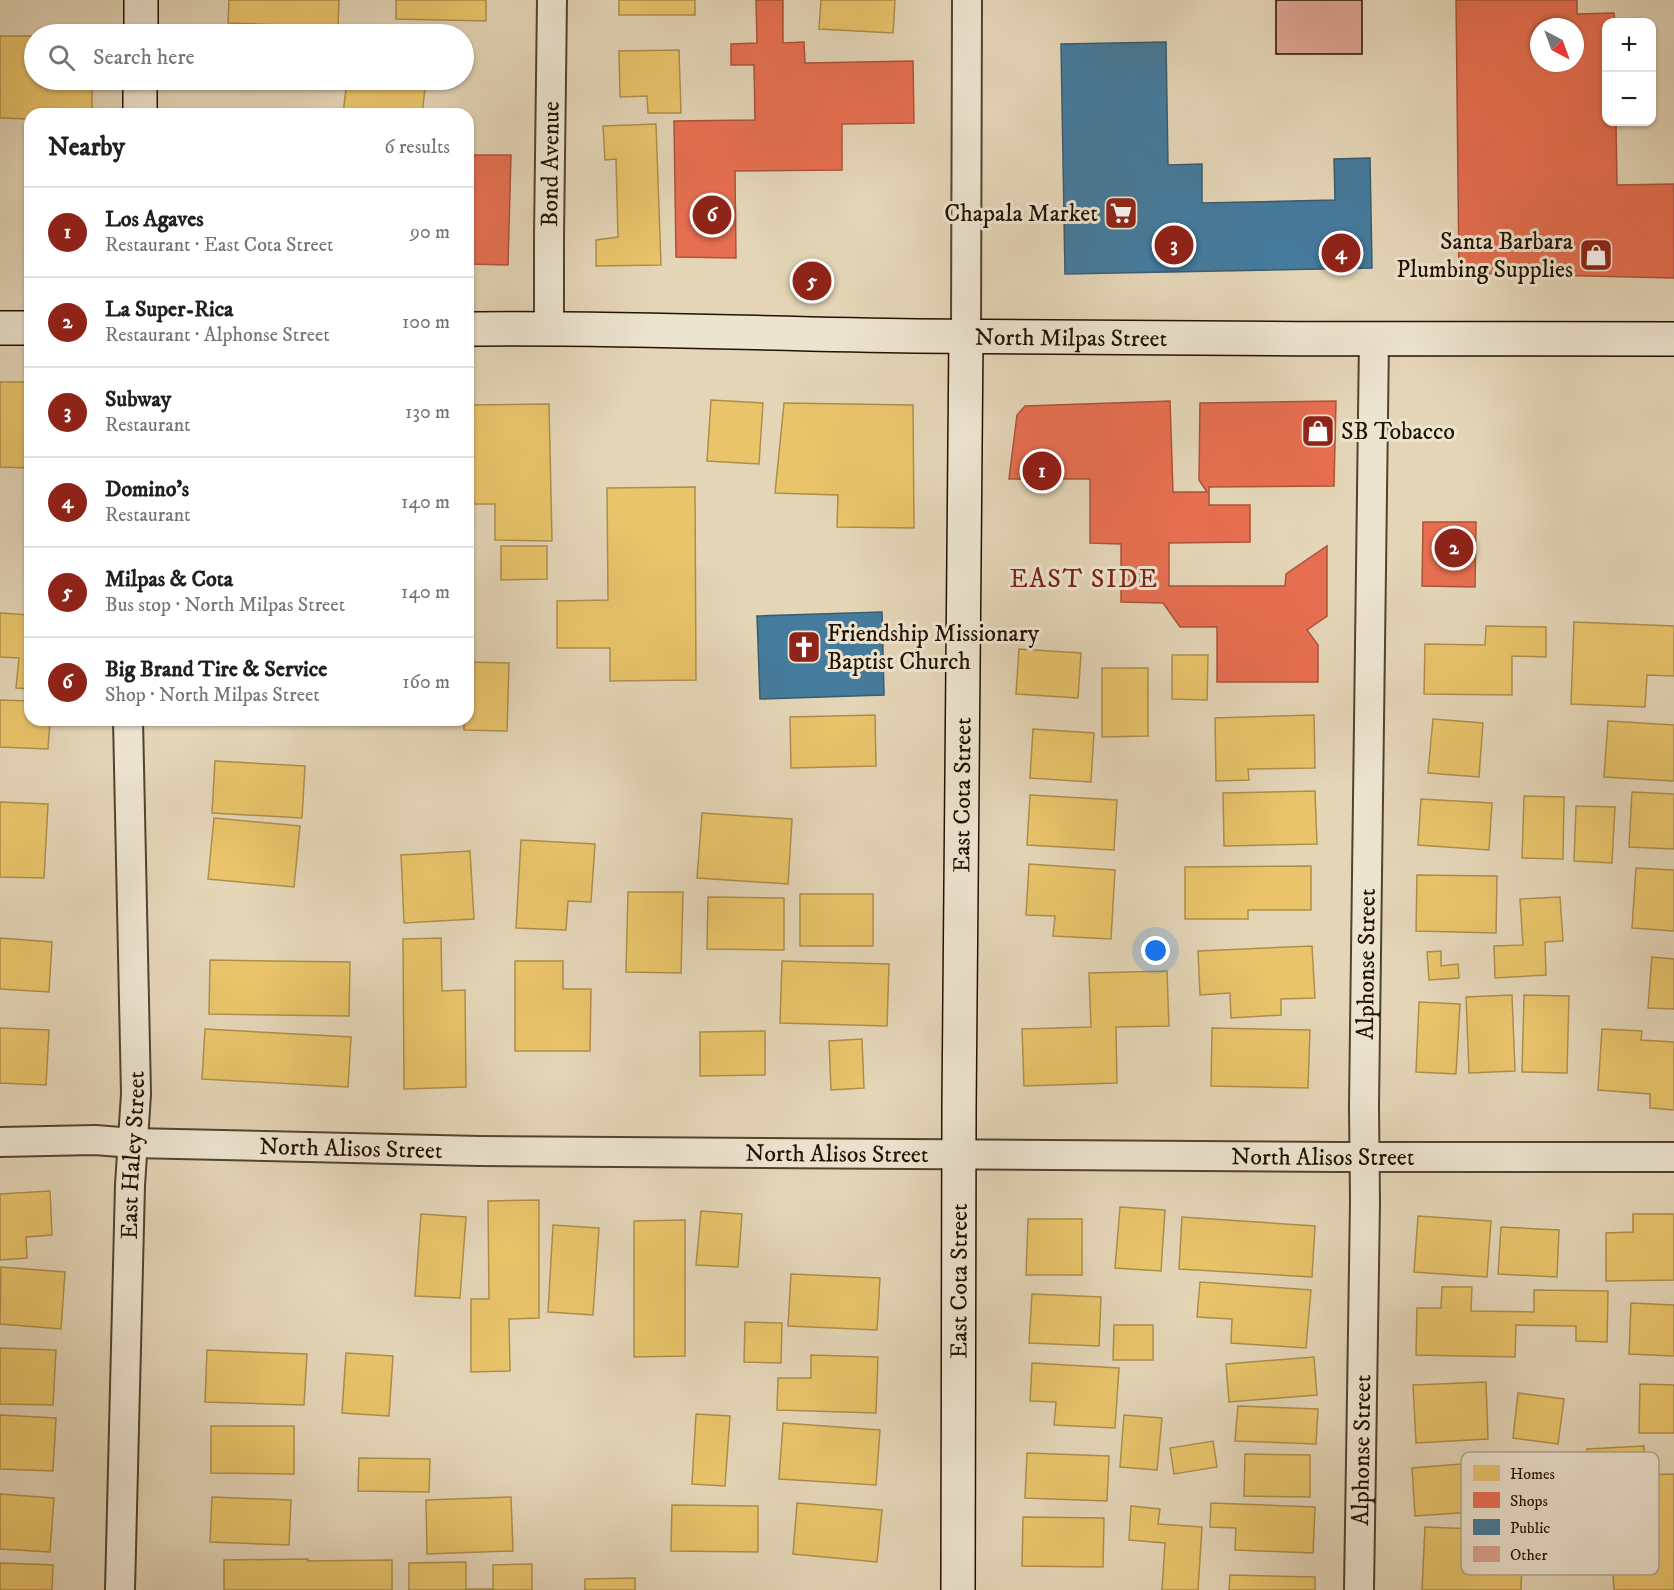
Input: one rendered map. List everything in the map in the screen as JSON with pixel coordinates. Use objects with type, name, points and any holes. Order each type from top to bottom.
[{"type":"street","points":[[141,0],[141,24]]},
{"type":"street","name":"Bond Avenue","points":[[549,328],[552,0]]},
{"type":"street","name":"East Cota Street","points":[[958,1590],[967,0]]},
{"type":"street","points":[[140,90],[140,108]]},
{"type":"street","points":[[0,328],[24,328]]},
{"type":"street","name":"North Milpas Street","points":[[474,329],[549,328],[966,336],[1674,339]]},
{"type":"street","name":"Alphonse Street","points":[[1359,1590],[1374,339]]},
{"type":"street","name":"East Haley Street","points":[[120,1590],[130,1185],[136,1094],[128,726]]},
{"type":"street","name":"North Alisos Street","points":[[0,1142],[95,1140],[133,1143],[480,1151],[1674,1157]]},
{"type":"building: Homes","points":[[229,0],[339,0],[338,24],[228,23]]},
{"type":"building: Homes","points":[[396,0],[486,0],[486,21],[396,19]]},
{"type":"building: Homes","points":[[619,0],[695,0],[695,15],[619,15]]},
{"type":"building: Homes","points":[[821,0],[895,0],[893,33],[819,29]]},
{"type":"building: Homes","points":[[0,36],[24,36],[24,90],[92,90],[92,108],[24,108],[24,119],[0,118]]},
{"type":"building: Homes","points":[[679,50],[681,113],[648,113],[647,96],[620,97],[619,51]]},
{"type":"building: Homes","points":[[346,90],[425,90],[423,108],[344,108]]},
{"type":"building: Homes","points":[[656,124],[661,265],[596,266],[596,240],[618,237],[616,159],[605,160],[603,126]]},
{"type":"building: Homes","points":[[0,382],[24,382],[24,468],[0,467]]},
{"type":"building: Homes","points":[[711,400],[763,403],[759,464],[707,461]]},
{"type":"building: Homes","points":[[784,403],[913,405],[914,528],[837,527],[838,495],[775,493]]},
{"type":"building: Homes","points":[[549,404],[552,541],[495,540],[495,504],[474,504],[474,405]]},
{"type":"building: Homes","points":[[695,487],[696,680],[610,681],[610,648],[557,648],[557,601],[608,600],[607,488]]},
{"type":"building: Homes","points":[[501,546],[547,546],[547,579],[501,580]]},
{"type":"building: Homes","points":[[0,613],[24,615],[24,689],[16,688],[19,658],[0,657]]},
{"type":"building: Homes","points":[[1574,622],[1674,626],[1674,676],[1647,675],[1645,707],[1571,704]]},
{"type":"building: Homes","points":[[1486,626],[1546,627],[1546,657],[1512,656],[1512,695],[1424,694],[1425,644],[1485,645]]},
{"type":"building: Homes","points":[[1019,649],[1081,653],[1078,698],[1016,694]]},
{"type":"building: Homes","points":[[1172,655],[1208,655],[1207,700],[1172,699]]},
{"type":"building: Homes","points":[[474,662],[509,663],[507,731],[464,730],[464,726],[474,726]]},
{"type":"building: Homes","points":[[1102,668],[1148,668],[1148,736],[1102,737]]},
{"type":"building: Homes","points":[[0,700],[24,701],[24,726],[50,726],[48,749],[0,747]]},
{"type":"building: Homes","points":[[875,715],[876,766],[791,768],[790,717]]},
{"type":"building: Homes","points":[[1314,715],[1315,768],[1248,769],[1249,780],[1216,781],[1215,718]]},
{"type":"building: Homes","points":[[1433,719],[1483,723],[1479,777],[1428,773]]},
{"type":"building: Homes","points":[[1608,721],[1674,725],[1674,781],[1604,777]]},
{"type":"building: Homes","points":[[1033,729],[1094,733],[1091,782],[1030,778]]},
{"type":"building: Homes","points":[[215,761],[305,766],[302,818],[212,813]]},
{"type":"building: Homes","points":[[1315,791],[1317,844],[1224,846],[1223,793]]},
{"type":"building: Homes","points":[[1632,792],[1674,794],[1674,849],[1629,847]]},
{"type":"building: Homes","points":[[1030,795],[1117,800],[1114,850],[1027,845]]},
{"type":"building: Homes","points":[[1524,796],[1564,797],[1563,859],[1522,858]]},
{"type":"building: Homes","points":[[1421,799],[1492,803],[1489,850],[1418,845]]},
{"type":"building: Homes","points":[[0,802],[48,804],[44,878],[0,877]]},
{"type":"building: Homes","points":[[1576,806],[1615,807],[1612,863],[1574,861]]},
{"type":"building: Homes","points":[[702,813],[792,819],[788,884],[697,878]]},
{"type":"building: Homes","points":[[214,818],[300,826],[294,887],[208,879]]},
{"type":"building: Homes","points":[[521,840],[595,844],[591,902],[568,901],[566,930],[516,928]]},
{"type":"building: Homes","points":[[470,851],[474,919],[404,923],[401,855]]},
{"type":"building: Homes","points":[[1029,864],[1115,870],[1111,939],[1053,936],[1055,916],[1026,915]]},
{"type":"building: Homes","points":[[1311,866],[1311,910],[1248,910],[1248,919],[1185,919],[1185,867]]},
{"type":"building: Homes","points":[[1636,868],[1674,870],[1674,931],[1632,928]]},
{"type":"building: Homes","points":[[1417,875],[1497,876],[1496,933],[1416,931]]},
{"type":"building: Homes","points":[[628,892],[683,892],[681,973],[626,972]]},
{"type":"building: Homes","points":[[800,894],[873,894],[873,946],[800,946]]},
{"type":"building: Homes","points":[[708,897],[784,898],[784,950],[707,949]]},
{"type":"building: Homes","points":[[1560,897],[1563,941],[1545,942],[1546,975],[1495,978],[1494,946],[1523,945],[1520,899]]},
{"type":"building: Homes","points":[[0,938],[52,942],[49,992],[0,989]]},
{"type":"building: Homes","points":[[441,938],[442,991],[465,990],[466,1087],[404,1089],[403,939]]},
{"type":"building: Homes","points":[[1312,946],[1315,998],[1281,999],[1281,1015],[1231,1018],[1230,993],[1200,995],[1198,951]]},
{"type":"building: Homes","points":[[1441,951],[1441,966],[1458,964],[1459,978],[1429,980],[1427,952]]},
{"type":"building: Homes","points":[[1652,957],[1674,959],[1674,1009],[1648,1008]]},
{"type":"building: Homes","points":[[210,960],[350,962],[349,1016],[209,1014]]},
{"type":"building: Homes","points":[[515,961],[563,961],[563,989],[591,989],[590,1051],[515,1051]]},
{"type":"building: Homes","points":[[782,961],[889,964],[887,1026],[780,1023]]},
{"type":"building: Homes","points":[[1167,971],[1169,1026],[1116,1027],[1117,1083],[1024,1086],[1022,1029],[1091,1027],[1089,973]]},
{"type":"building: Homes","points":[[1512,995],[1515,1071],[1469,1073],[1466,997]]},
{"type":"building: Homes","points":[[1524,995],[1569,996],[1567,1073],[1522,1072]]},
{"type":"building: Homes","points":[[1419,1002],[1460,1004],[1456,1074],[1416,1072]]},
{"type":"building: Homes","points":[[0,1028],[49,1030],[46,1085],[0,1083]]},
{"type":"building: Homes","points":[[1212,1028],[1310,1030],[1308,1088],[1211,1086]]},
{"type":"building: Homes","points":[[205,1029],[351,1037],[348,1087],[202,1079]]},
{"type":"building: Homes","points":[[1602,1029],[1642,1031],[1641,1040],[1674,1042],[1674,1110],[1650,1108],[1650,1094],[1598,1090]]},
{"type":"building: Homes","points":[[765,1031],[765,1075],[700,1076],[700,1032]]},
{"type":"building: Homes","points":[[862,1039],[864,1088],[831,1090],[829,1041]]},
{"type":"building: Homes","points":[[50,1191],[52,1235],[26,1237],[27,1258],[0,1260],[0,1194]]},
{"type":"building: Homes","points":[[539,1200],[539,1318],[509,1319],[510,1371],[471,1372],[471,1299],[489,1299],[488,1201]]},
{"type":"building: Homes","points":[[1120,1207],[1165,1210],[1161,1271],[1115,1268]]},
{"type":"building: Homes","points":[[701,1211],[742,1214],[738,1267],[696,1265]]},
{"type":"building: Homes","points":[[421,1214],[466,1217],[460,1298],[415,1296]]},
{"type":"building: Homes","points":[[1633,1214],[1674,1214],[1674,1280],[1606,1281],[1606,1233],[1633,1232]]},
{"type":"building: Homes","points":[[1418,1216],[1491,1221],[1487,1277],[1414,1272]]},
{"type":"building: Homes","points":[[1182,1217],[1315,1226],[1312,1277],[1179,1269]]},
{"type":"building: Homes","points":[[1028,1219],[1082,1219],[1082,1275],[1026,1275]]},
{"type":"building: Homes","points":[[685,1220],[685,1356],[634,1357],[634,1221]]},
{"type":"building: Homes","points":[[553,1225],[599,1228],[593,1315],[548,1312]]},
{"type":"building: Homes","points":[[1501,1227],[1559,1230],[1557,1277],[1498,1274]]},
{"type":"building: Homes","points":[[1,1267],[65,1272],[61,1329],[0,1324]]},
{"type":"building: Homes","points":[[791,1274],[880,1278],[877,1330],[788,1326]]},
{"type":"building: Homes","points":[[1200,1282],[1311,1290],[1306,1348],[1231,1343],[1232,1319],[1197,1317]]},
{"type":"building: Homes","points":[[1442,1287],[1472,1287],[1471,1311],[1534,1312],[1534,1290],[1608,1291],[1607,1342],[1576,1341],[1576,1326],[1516,1325],[1515,1357],[1416,1355],[1417,1308],[1441,1308]]},
{"type":"building: Homes","points":[[1032,1294],[1101,1297],[1099,1346],[1029,1343]]},
{"type":"building: Homes","points":[[1631,1303],[1674,1305],[1674,1356],[1629,1354]]},
{"type":"building: Homes","points":[[745,1322],[782,1323],[781,1363],[744,1362]]},
{"type":"building: Homes","points":[[1114,1325],[1153,1325],[1153,1360],[1113,1360]]},
{"type":"building: Homes","points":[[0,1348],[56,1350],[53,1405],[0,1404]]},
{"type":"building: Homes","points":[[207,1350],[307,1354],[304,1405],[205,1402]]},
{"type":"building: Homes","points":[[346,1353],[393,1356],[389,1416],[342,1413]]},
{"type":"building: Homes","points":[[811,1355],[878,1357],[876,1413],[777,1410],[778,1378],[811,1378]]},
{"type":"building: Homes","points":[[1314,1357],[1317,1395],[1229,1402],[1226,1364]]},
{"type":"building: Homes","points":[[1032,1363],[1119,1368],[1115,1428],[1054,1425],[1056,1402],[1030,1401]]},
{"type":"building: Homes","points":[[1486,1382],[1488,1439],[1416,1443],[1413,1385]]},
{"type":"building: Homes","points":[[1640,1384],[1674,1385],[1674,1433],[1639,1433]]},
{"type":"building: Homes","points":[[1518,1393],[1564,1399],[1558,1444],[1513,1438]]},
{"type":"building: Homes","points":[[1238,1406],[1318,1409],[1316,1444],[1235,1441]]},
{"type":"building: Homes","points":[[696,1414],[730,1416],[725,1486],[692,1484]]},
{"type":"building: Homes","points":[[0,1415],[56,1418],[53,1471],[0,1469]]},
{"type":"building: Homes","points":[[1124,1415],[1162,1418],[1157,1470],[1120,1467]]},
{"type":"building: Homes","points":[[783,1423],[880,1430],[876,1485],[779,1479]]},
{"type":"building: Homes","points":[[211,1426],[294,1426],[294,1474],[211,1473]]},
{"type":"building: Homes","points":[[1213,1441],[1217,1467],[1174,1474],[1170,1448]]},
{"type":"building: Homes","points":[[1644,1446],[1644,1452],[1587,1452],[1587,1449]]},
{"type":"building: Homes","points":[[1027,1453],[1109,1456],[1107,1501],[1025,1498]]},
{"type":"building: Homes","points":[[1245,1454],[1310,1455],[1310,1497],[1244,1496]]},
{"type":"building: Homes","points":[[359,1458],[430,1459],[429,1492],[358,1491]]},
{"type":"building: Homes","points":[[1461,1464],[1461,1513],[1415,1516],[1412,1468]]},
{"type":"building: Homes","points":[[1674,1474],[1674,1590],[1614,1590],[1613,1575],[1659,1575],[1659,1475]]},
{"type":"building: Homes","points":[[0,1494],[54,1498],[50,1552],[0,1549]]},
{"type":"building: Homes","points":[[212,1497],[291,1500],[289,1545],[210,1542]]},
{"type":"building: Homes","points":[[511,1497],[513,1551],[427,1554],[426,1500]]},
{"type":"building: Homes","points":[[797,1503],[882,1510],[877,1562],[793,1554]]},
{"type":"building: Homes","points":[[1211,1503],[1315,1507],[1313,1553],[1235,1550],[1236,1528],[1210,1527]]},
{"type":"building: Homes","points":[[672,1505],[758,1506],[758,1552],[671,1551]]},
{"type":"building: Homes","points":[[1131,1506],[1160,1509],[1158,1524],[1202,1527],[1198,1590],[1162,1590],[1165,1543],[1129,1540]]},
{"type":"building: Homes","points":[[1023,1517],[1104,1518],[1103,1567],[1022,1566]]},
{"type":"building: Homes","points":[[1425,1527],[1461,1528],[1461,1575],[1522,1575],[1521,1590],[1422,1590]]},
{"type":"building: Homes","points":[[308,1559],[308,1561],[392,1560],[392,1590],[224,1590],[224,1560]]},
{"type":"building: Homes","points":[[466,1562],[466,1589],[493,1589],[493,1565],[532,1564],[532,1590],[409,1590],[409,1563]]},
{"type":"building: Homes","points":[[0,1563],[53,1565],[52,1590],[0,1590]]},
{"type":"building: Homes","points":[[1230,1575],[1315,1577],[1315,1590],[1229,1590]]},
{"type":"building: Homes","points":[[635,1578],[635,1590],[585,1590],[585,1579]]},
{"type":"building: Shops","points":[[756,0],[783,0],[783,43],[804,42],[805,63],[913,61],[914,123],[842,124],[842,170],[735,171],[736,258],[676,257],[674,121],[755,120],[754,65],[731,65],[731,44],[757,43]]},
{"type":"building: Shops","points":[[1456,0],[1577,0],[1577,14],[1614,13],[1615,18],[1602,18],[1602,126],[1616,126],[1617,185],[1674,184],[1674,278],[1459,273]]},
{"type":"building: Shops","points":[[474,155],[511,155],[508,265],[474,264]]},
{"type":"building: Shops","points":[[1170,401],[1173,492],[1207,492],[1199,480],[1200,403],[1336,401],[1334,486],[1209,487],[1209,505],[1250,505],[1250,542],[1169,543],[1169,586],[1285,586],[1286,574],[1327,546],[1327,616],[1307,630],[1318,645],[1318,682],[1217,682],[1217,627],[1180,627],[1163,603],[1121,602],[1121,544],[1090,543],[1090,479],[1009,479],[1017,415],[1025,406]]},
{"type":"building: Shops","points":[[1423,522],[1476,522],[1475,587],[1422,586]]},
{"type":"building: Public","points":[[1166,42],[1168,165],[1202,164],[1202,203],[1335,200],[1334,159],[1370,158],[1372,268],[1065,274],[1061,44]]},
{"type":"building: Public","points":[[882,612],[884,695],[760,699],[757,616]]},
{"type":"building: Other","points":[[1276,0],[1362,0],[1362,54],[1276,54]]},
{"type":"place","name":"Chapala Market","points":[[1121,213]]},
{"type":"place","name":"Big Brand Tire & Service","points":[[712,215]]},
{"type":"place","name":"Subway","points":[[1174,245]]},
{"type":"place","name":"Domino's","points":[[1341,253]]},
{"type":"place","name":"Santa Barbara Plumbing Supplies","points":[[1596,255]]},
{"type":"place","name":"Milpas & Cota","points":[[812,281]]},
{"type":"place","name":"SB Tobacco","points":[[1318,431]]},
{"type":"place","name":"Los Agaves","points":[[1042,471]]},
{"type":"place","name":"La Super-Rica","points":[[1454,548]]},
{"type":"place","name":"Friendship Missionary Baptist Church","points":[[804,647]]},
{"type":"district","name":"EAST SIDE","points":[[1084,578]]}]
